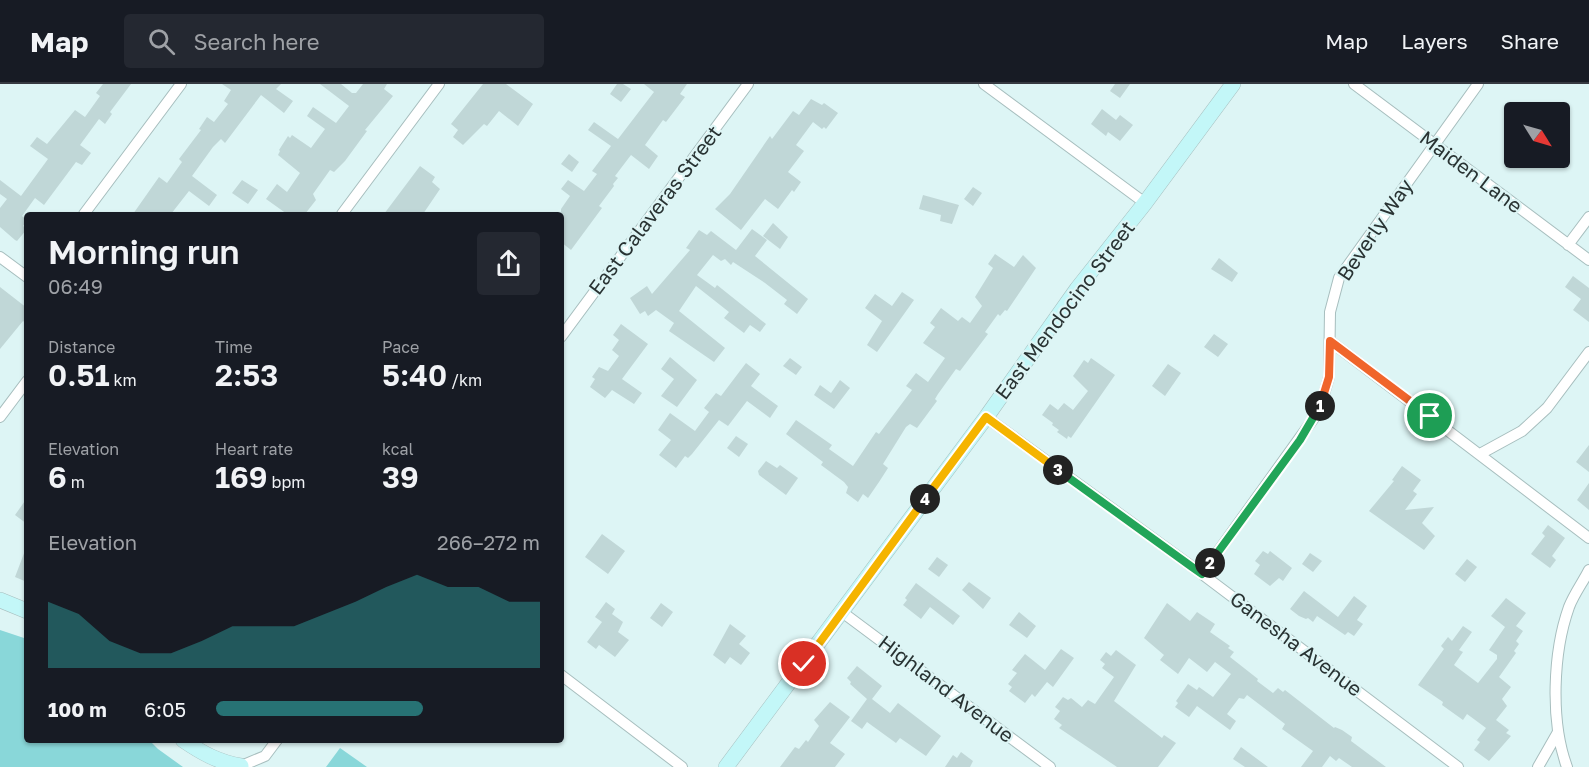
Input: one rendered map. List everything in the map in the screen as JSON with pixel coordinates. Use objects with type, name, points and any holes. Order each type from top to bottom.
[{"type":"street","points":[[85,212],[181,84]]},
{"type":"street","points":[[343,212],[439,84]]},
{"type":"street","name":"East Calaveras Street","points":[[564,333],[748,84]]},
{"type":"street","points":[[984,84],[1145,202]]},
{"type":"street","name":"East Mendocino Street","points":[[726,767],[986,417],[1077,289],[1233,84]]},
{"type":"street","name":"Maiden Lane","points":[[1354,84],[1589,260]]},
{"type":"street","name":"Beverly Way","points":[[1202,574],[1319,411],[1329,377],[1330,312],[1339,278],[1478,84]]},
{"type":"street","points":[[1568,244],[1589,217]]},
{"type":"street","points":[[0,257],[24,275]]},
{"type":"street","points":[[1330,341],[1589,538]]},
{"type":"street","points":[[1480,454],[1522,431],[1547,408],[1589,352]]},
{"type":"street","points":[[0,417],[24,385]]},
{"type":"street","name":"Ganesha Avenue","points":[[986,417],[1202,574],[1458,767]]},
{"type":"street","points":[[1567,767],[1558,732],[1556,681],[1569,606],[1589,570]]},
{"type":"street","points":[[0,600],[24,610]]},
{"type":"street","name":"Highland Avenue","points":[[842,612],[1050,767]]},
{"type":"street","points":[[564,677],[682,767]]},
{"type":"street","points":[[1538,767],[1558,732]]},
{"type":"street","points":[[188,743],[224,763],[241,766],[265,756],[275,743]]},
{"type":"shaded area","points":[[0,630],[24,638],[24,743],[152,743],[183,767],[0,767]]},
{"type":"shaded area","points":[[340,748],[367,767],[326,767]]},
{"type":"building","points":[[103,84],[131,84],[110,112],[112,114],[105,124],[99,119],[80,145],[91,153],[82,165],[76,162],[44,205],[35,198],[24,212],[22,216],[24,233],[17,241],[15,240],[0,227],[0,208],[7,199],[0,194],[0,180],[21,196],[48,159],[30,146],[37,137],[47,144],[75,110],[85,117],[100,96],[96,93]]},
{"type":"building","points":[[222,84],[281,84],[276,89],[293,101],[284,113],[261,95],[225,143],[221,139],[213,147],[192,176],[217,195],[209,206],[189,191],[173,212],[134,212],[159,177],[167,183],[182,162],[179,159],[201,130],[199,129],[207,117],[214,122],[228,104],[224,101],[231,90]]},
{"type":"building","points":[[320,84],[341,84],[352,93],[356,93],[363,84],[387,84],[384,89],[393,96],[365,130],[367,131],[345,161],[334,172],[330,170],[313,194],[316,200],[307,212],[284,212],[266,199],[277,184],[287,192],[300,173],[278,155],[288,136],[290,138],[292,135],[311,148],[325,129],[307,116],[313,107],[336,123],[349,106]]},
{"type":"building","points":[[483,84],[506,84],[533,104],[518,126],[499,111],[487,126],[484,124],[463,145],[453,137],[458,130],[451,124]]},
{"type":"building","points":[[617,84],[623,84],[631,89],[621,102],[610,94]]},
{"type":"building","points":[[644,84],[687,84],[680,94],[685,97],[666,122],[663,120],[645,145],[658,156],[649,169],[631,155],[615,176],[618,178],[614,186],[599,206],[602,208],[571,250],[564,244],[564,212],[561,212],[570,196],[561,189],[568,180],[584,191],[597,174],[592,171],[611,146],[588,130],[594,122],[618,139],[654,92]]},
{"type":"building","points":[[1115,84],[1130,84],[1120,98],[1110,91]]},
{"type":"building","points":[[811,99],[822,105],[824,103],[838,113],[826,129],[824,127],[822,129],[813,122],[796,145],[804,151],[788,172],[801,182],[794,192],[792,190],[778,209],[765,199],[741,230],[715,209],[730,194],[770,136],[772,139],[793,111],[799,115]]},
{"type":"building","points":[[1102,109],[1116,120],[1120,115],[1133,125],[1120,141],[1108,132],[1106,136],[1091,124]]},
{"type":"building","points":[[569,154],[579,162],[572,172],[561,164]]},
{"type":"building","points":[[420,166],[435,177],[432,182],[440,189],[424,212],[386,212]]},
{"type":"building","points":[[242,180],[258,190],[248,204],[232,193]]},
{"type":"building","points":[[973,187],[982,193],[973,206],[964,199]]},
{"type":"building","points":[[923,195],[959,205],[952,224],[940,221],[941,215],[919,209]]},
{"type":"building","points":[[773,223],[788,237],[780,249],[763,236]]},
{"type":"building","points":[[752,229],[767,240],[755,256],[808,299],[797,314],[784,304],[787,300],[765,283],[733,262],[731,265],[725,259],[721,261],[713,255],[697,275],[715,288],[717,285],[766,324],[760,332],[750,325],[744,333],[724,318],[729,312],[696,286],[679,311],[725,348],[714,362],[669,331],[674,323],[656,310],[648,316],[645,311],[640,314],[630,298],[647,286],[652,294],[690,250],[686,248],[699,230],[707,235],[711,231],[736,250]]},
{"type":"building","points":[[995,254],[1014,267],[1023,255],[1036,268],[1007,311],[1005,310],[1000,316],[998,314],[985,332],[988,334],[960,371],[956,369],[917,428],[910,424],[906,427],[883,464],[888,468],[868,498],[863,494],[858,502],[846,493],[848,487],[844,482],[821,465],[823,462],[786,434],[796,420],[832,445],[829,449],[853,466],[876,432],[879,434],[912,390],[906,386],[916,373],[928,382],[945,358],[923,343],[935,327],[930,323],[941,308],[958,321],[962,317],[970,323],[982,306],[975,297],[993,268],[988,264]]},
{"type":"building","points":[[1219,258],[1238,273],[1232,282],[1211,269]]},
{"type":"building","points":[[1573,276],[1589,288],[1589,322],[1573,310],[1581,299],[1565,287]]},
{"type":"building","points":[[0,287],[24,306],[24,322],[0,349]]},
{"type":"building","points":[[902,292],[914,300],[877,352],[867,345],[882,321],[865,308],[875,294],[892,306]]},
{"type":"building","points":[[621,324],[648,344],[622,379],[642,393],[634,404],[612,390],[605,398],[590,387],[595,379],[592,377],[599,367],[608,371],[619,356],[612,350],[619,340],[613,335]]},
{"type":"building","points":[[1214,334],[1228,344],[1218,357],[1204,347]]},
{"type":"building","points":[[670,357],[697,380],[677,407],[661,396],[674,379],[661,369]]},
{"type":"building","points":[[790,358],[802,367],[796,375],[783,366]]},
{"type":"building","points":[[1091,358],[1115,375],[1071,438],[1068,436],[1067,439],[1057,432],[1059,430],[1052,425],[1053,423],[1042,415],[1050,404],[1058,410],[1064,403],[1073,410],[1088,391],[1073,376],[1084,360],[1088,363]]},
{"type":"building","points":[[746,363],[760,374],[751,386],[778,406],[770,418],[747,401],[728,426],[719,420],[692,454],[688,458],[685,456],[676,468],[659,455],[671,440],[658,430],[670,413],[695,431],[709,412],[704,408],[716,393],[721,396]]},
{"type":"building","points":[[1168,364],[1181,373],[1165,396],[1152,386]]},
{"type":"building","points":[[840,380],[850,388],[834,409],[814,395],[820,385],[831,393]]},
{"type":"building","points":[[736,436],[748,444],[739,457],[727,448]]},
{"type":"building","points":[[1589,445],[1589,472],[1576,462]]},
{"type":"building","points":[[766,461],[777,468],[780,465],[798,478],[786,495],[759,475],[758,471]]},
{"type":"building","points":[[1402,466],[1421,480],[1413,491],[1417,494],[1405,510],[1434,507],[1422,523],[1435,536],[1424,550],[1369,511],[1394,481],[1392,480]]},
{"type":"building","points":[[1589,483],[1589,510],[1577,500]]},
{"type":"building","points":[[24,502],[24,522],[15,515]]},
{"type":"building","points":[[1548,525],[1565,538],[1552,556],[1556,560],[1550,568],[1531,554],[1545,536],[1542,533]]},
{"type":"building","points":[[602,534],[625,551],[608,574],[585,557]]},
{"type":"building","points":[[1263,551],[1268,554],[1270,551],[1292,568],[1283,581],[1279,578],[1270,586],[1254,574],[1260,565],[1255,561]]},
{"type":"building","points":[[24,553],[24,581],[15,577]]},
{"type":"building","points":[[1310,553],[1322,561],[1313,572],[1302,564]]},
{"type":"building","points":[[937,557],[948,565],[939,577],[928,569]]},
{"type":"building","points":[[1467,559],[1477,567],[1465,582],[1455,574]]},
{"type":"building","points":[[969,582],[991,598],[983,609],[962,590]]},
{"type":"building","points":[[916,583],[960,616],[953,625],[930,607],[921,619],[903,605],[907,600],[905,598]]},
{"type":"building","points":[[1304,591],[1338,617],[1354,596],[1367,606],[1357,620],[1363,624],[1354,636],[1348,632],[1345,635],[1317,616],[1313,622],[1299,616],[1290,609]]},
{"type":"building","points":[[1506,598],[1526,613],[1516,626],[1523,631],[1516,641],[1519,644],[1514,651],[1516,653],[1499,677],[1511,687],[1502,699],[1507,706],[1496,720],[1509,730],[1506,733],[1511,736],[1489,761],[1474,750],[1480,742],[1477,740],[1486,728],[1467,714],[1463,720],[1442,705],[1443,702],[1418,685],[1444,649],[1441,646],[1448,637],[1452,641],[1463,626],[1472,632],[1459,650],[1463,652],[1454,665],[1478,683],[1497,659],[1497,655],[1489,650],[1505,627],[1491,616]]},
{"type":"building","points":[[606,602],[615,609],[612,614],[623,622],[618,632],[629,640],[615,657],[599,645],[596,649],[587,642],[602,622],[595,617]]},
{"type":"building","points":[[661,603],[673,612],[662,627],[650,618]]},
{"type":"building","points":[[1167,603],[1190,621],[1197,612],[1215,624],[1210,632],[1230,646],[1228,648],[1234,652],[1230,657],[1258,679],[1257,681],[1273,693],[1278,688],[1283,692],[1285,690],[1334,728],[1352,737],[1351,741],[1386,767],[1352,767],[1339,758],[1336,761],[1330,756],[1322,767],[1301,767],[1313,751],[1282,729],[1285,724],[1247,695],[1244,699],[1239,698],[1227,714],[1236,721],[1230,730],[1197,706],[1189,717],[1175,707],[1178,703],[1176,701],[1188,684],[1197,690],[1199,687],[1213,697],[1231,674],[1215,662],[1207,672],[1189,658],[1178,674],[1160,660],[1164,655],[1144,638]]},
{"type":"building","points":[[1019,612],[1036,626],[1027,638],[1009,625]]},
{"type":"building","points":[[730,624],[746,636],[739,644],[750,653],[741,665],[730,657],[725,664],[713,655]]},
{"type":"building","points":[[1061,649],[1074,658],[1053,687],[1047,682],[1035,697],[1032,694],[1025,703],[1009,691],[1012,687],[1008,684],[1017,673],[1012,670],[1025,654],[1045,670]]},
{"type":"building","points":[[1116,650],[1136,665],[1114,701],[1162,738],[1164,735],[1176,743],[1158,767],[1117,767],[1059,728],[1062,725],[1054,719],[1060,711],[1055,707],[1063,697],[1068,700],[1071,698],[1082,707],[1088,700],[1095,704],[1114,677],[1102,668],[1105,664],[1100,660],[1106,652],[1111,656]]},
{"type":"building","points":[[857,666],[882,686],[872,699],[890,713],[898,703],[941,736],[926,756],[900,738],[896,743],[867,722],[862,729],[851,721],[867,699],[850,684],[847,678]]},
{"type":"building","points":[[830,702],[850,717],[830,743],[845,754],[835,767],[780,767],[795,747],[799,749],[806,740],[808,742],[819,726],[814,720]]},
{"type":"building","points":[[1241,747],[1268,767],[1245,767],[1233,759]]},
{"type":"building","points":[[961,752],[973,761],[970,767],[945,767],[953,755],[957,758]]},
{"type":"route","points":[[804,664],[894,538],[986,417],[1202,574],[1319,411],[1329,377],[1330,341],[1430,416]]}]
